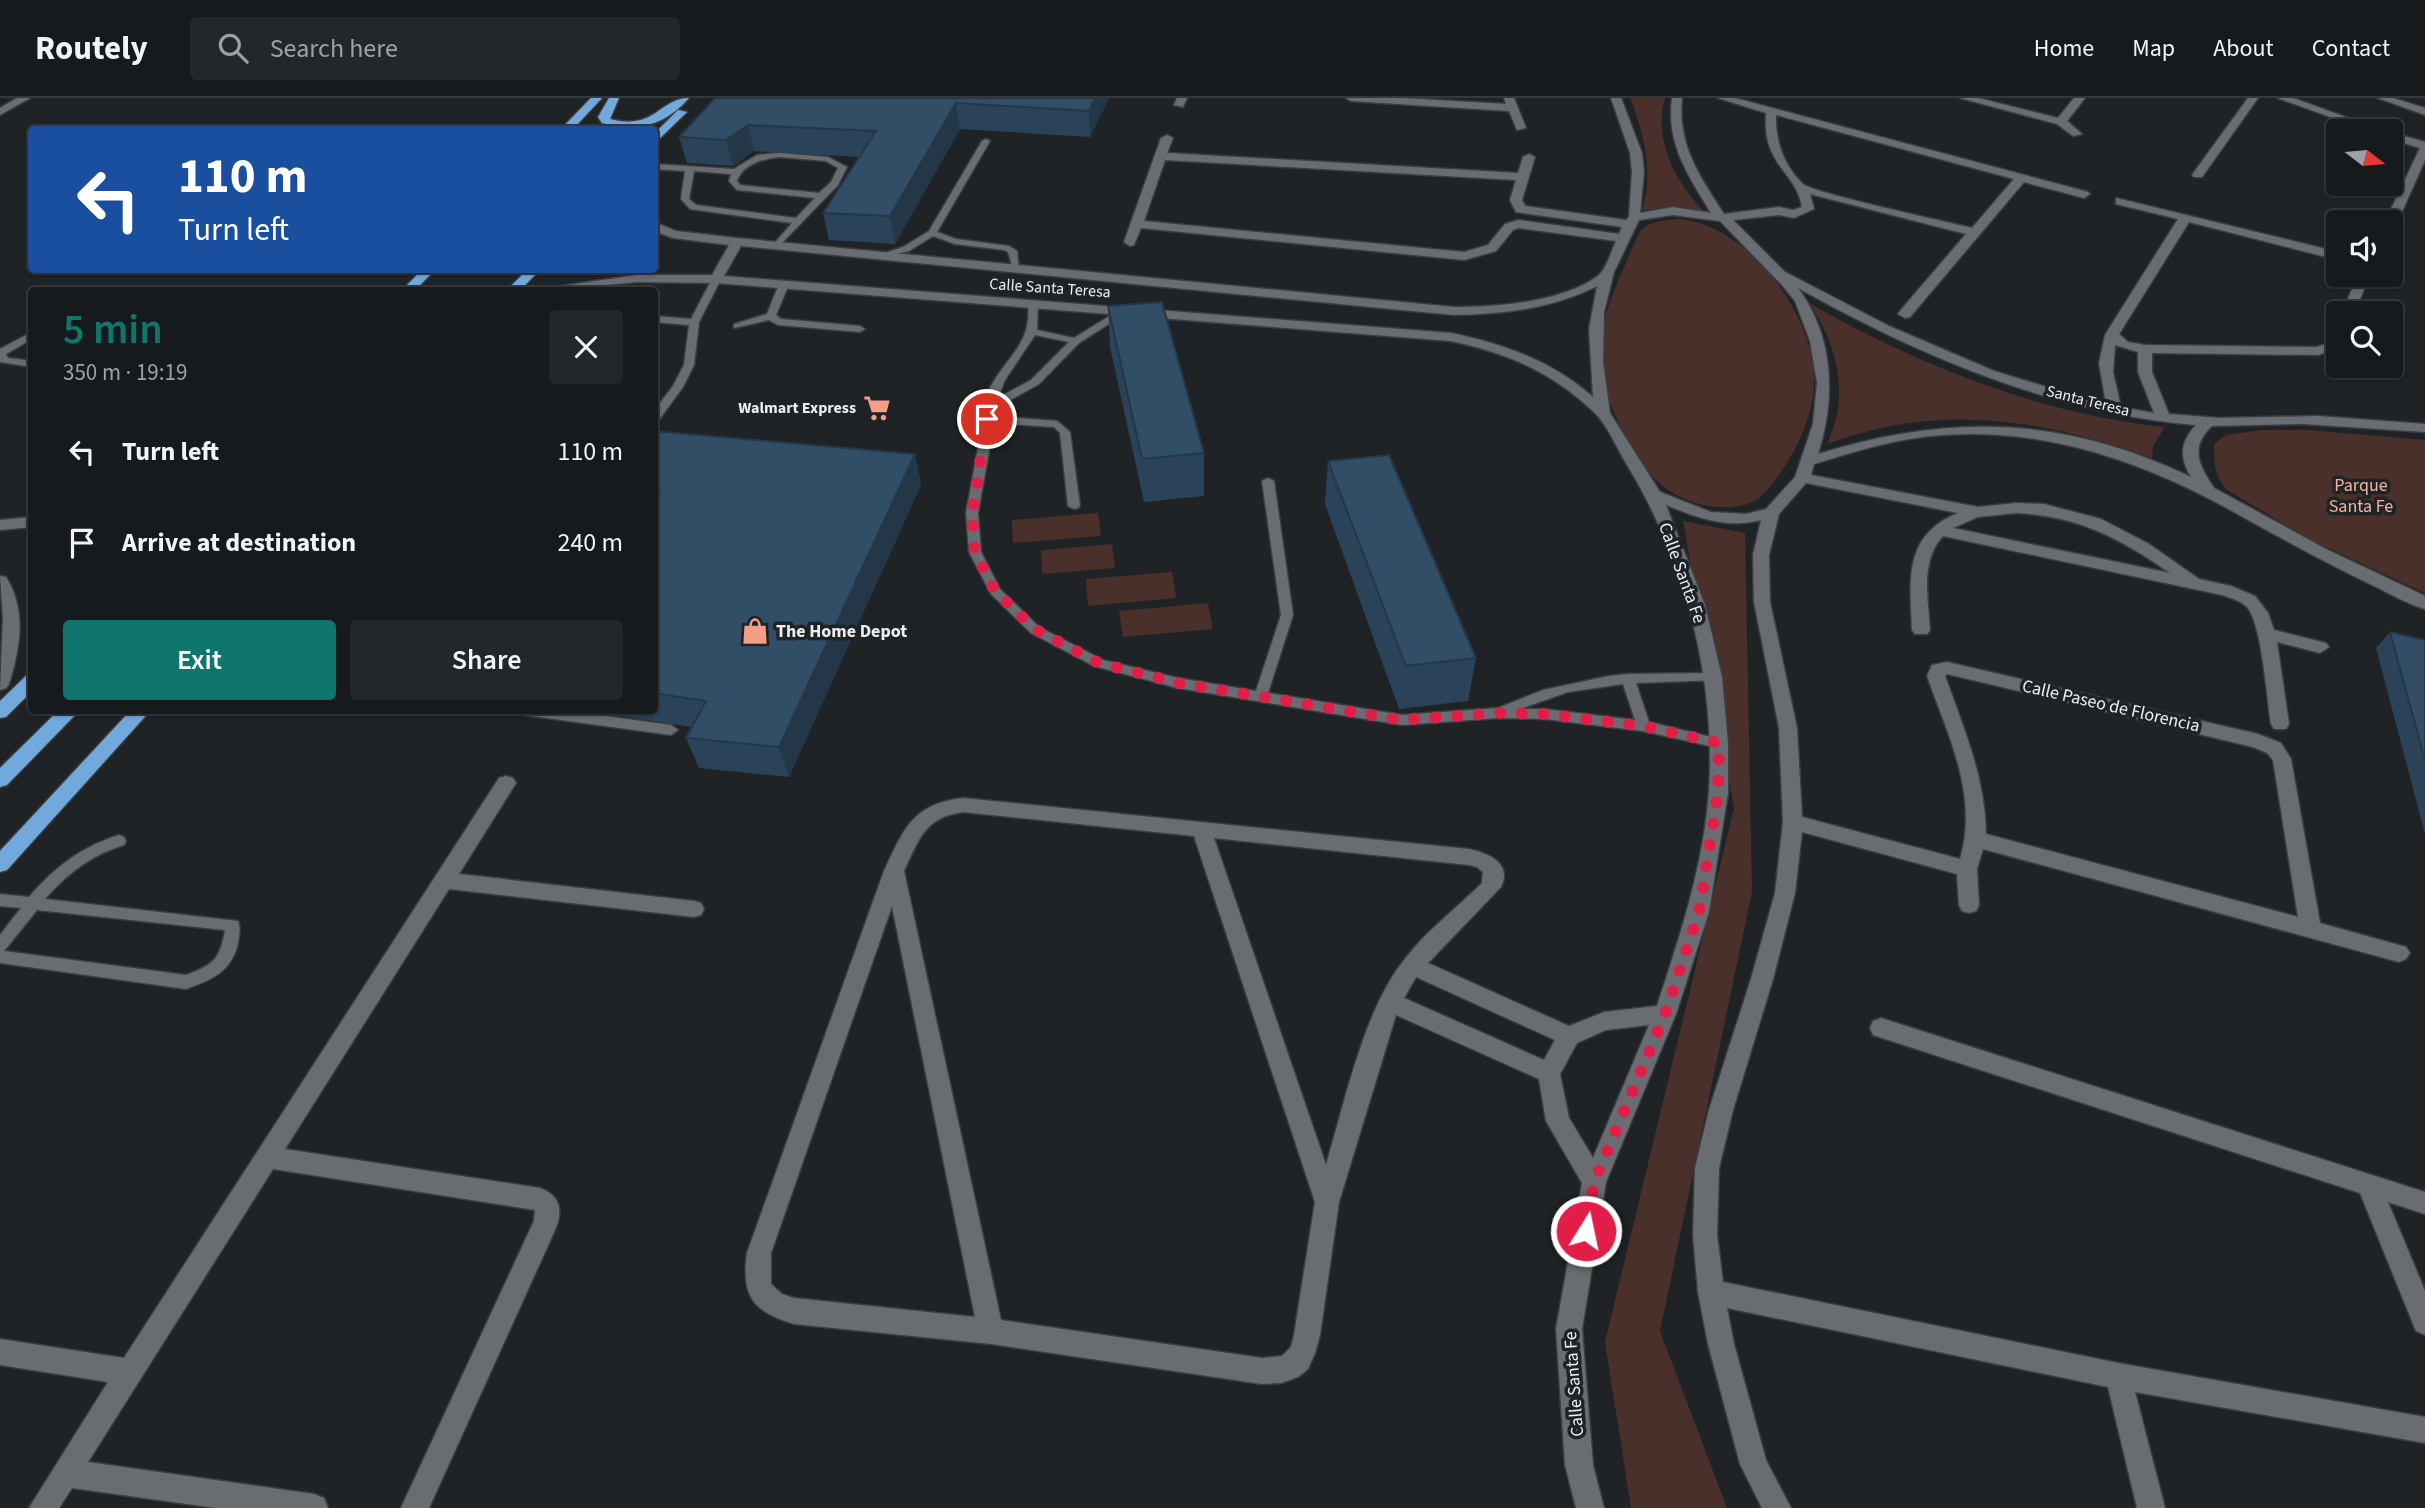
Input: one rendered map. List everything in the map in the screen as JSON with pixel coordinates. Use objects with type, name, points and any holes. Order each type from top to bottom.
[{"type":"highway","points":[[569,126],[597,98]]},
{"type":"highway","points":[[614,98],[603,117],[606,121],[621,125],[655,120],[684,98]]},
{"type":"highway","points":[[658,137],[695,98]]},
{"type":"highway","points":[[411,287],[426,273]]},
{"type":"highway","points":[[516,287],[531,273]]},
{"type":"highway","points":[[0,712],[28,684]]},
{"type":"highway","points":[[0,780],[67,714]]},
{"type":"highway","points":[[0,864],[138,714]]},
{"type":"street","points":[[0,112],[25,98]]},
{"type":"street","points":[[1351,98],[1511,103],[1521,128]]},
{"type":"street","points":[[1603,412],[1595,352],[1595,316],[1605,276],[1630,226],[1638,172],[1626,117],[1616,98]]},
{"type":"street","points":[[1677,98],[1674,116],[1682,156],[1725,220],[1776,270],[1801,301],[1817,341],[1824,383],[1820,424],[1809,461],[1802,478],[1771,513],[1761,555],[1762,602],[1788,728],[1793,822],[1785,893],[1762,979],[1721,1110],[1707,1168],[1705,1235],[1711,1292],[1721,1344],[1754,1464],[1777,1508]]},
{"type":"street","points":[[1723,98],[2084,194]]},
{"type":"street","points":[[1965,98],[2061,122],[2077,134]]},
{"type":"street","points":[[2061,122],[2080,98]]},
{"type":"street","points":[[2198,174],[2253,98]]},
{"type":"street","points":[[2283,98],[2344,119]]},
{"type":"street","points":[[2384,98],[2425,112]]},
{"type":"street","points":[[1138,224],[1464,256],[1492,248],[1508,227],[1518,224],[1630,226],[1673,211],[1725,220],[1793,219],[1794,214],[1808,209],[1808,204],[1775,155],[1769,125],[1771,111]]},
{"type":"street","points":[[1130,243],[1167,138]]},
{"type":"street","points":[[2397,210],[2425,147],[2403,139]]},
{"type":"street","points":[[1162,156],[1523,177]]},
{"type":"street","points":[[1529,156],[1516,200],[1520,209],[1630,226]]},
{"type":"street","points":[[1905,314],[2022,177]]},
{"type":"street","points":[[1799,188],[1975,233]]},
{"type":"street","points":[[2120,201],[2326,253]]},
{"type":"street","points":[[2114,409],[2104,367],[2106,350],[2112,335],[2185,218]]},
{"type":"street","name":"Calle Santa Teresa","points":[[658,228],[673,234],[737,242],[1454,311],[1500,311],[1540,305],[1574,293],[1605,276]]},
{"type":"street","points":[[716,279],[737,242]]},
{"type":"street","name":"Santa Teresa","points":[[1776,270],[1884,329],[1957,360],[2040,390],[2114,409],[2208,422],[2303,420],[2425,428]]},
{"type":"street","name":"Calle Santa Teresa","points":[[572,287],[642,276],[716,279],[1451,337],[1497,347],[1538,365],[1569,383],[1603,412]]},
{"type":"street","points":[[2112,335],[2124,345],[2145,349],[2318,351],[2326,349]]},
{"type":"street","points":[[2145,349],[2145,372],[2163,417]]},
{"type":"street","name":"Calle Santa Fe","points":[[1590,1508],[1579,1465],[1569,1329],[1594,1182],[1665,1014],[1699,912],[1718,793],[1719,743],[1713,677],[1697,605],[1654,495],[1603,412]]},
{"type":"street","points":[[2207,491],[2195,473],[2189,449],[2192,439],[2208,422]]},
{"type":"street","points":[[1809,461],[1856,446],[1956,430],[2038,434],[2088,444],[2147,463],[2207,491],[2317,551],[2425,603]]},
{"type":"street","points":[[1802,478],[1978,512]]},
{"type":"street","points":[[1654,495],[1709,517],[1745,519],[1771,513]]},
{"type":"street","points":[[1921,630],[1921,564],[1927,545],[1940,530],[1958,518],[1978,512],[2023,506],[2062,510],[2083,516],[2117,531],[2196,584]]},
{"type":"street","points":[[0,525],[28,522]]},
{"type":"street","points":[[1940,530],[2225,590],[2248,599],[2260,611],[2266,634],[2280,724]]},
{"type":"street","points":[[0,581],[9,597],[0,684]]},
{"type":"street","points":[[2266,634],[2320,647]]},
{"type":"street","name":"Calle Paseo de Florencia","points":[[1969,905],[1968,869],[1976,839],[1976,805],[1969,766],[1957,728],[1938,685],[1938,669],[1960,670],[2258,741],[2274,748],[2283,759],[2310,928]]},
{"type":"street","points":[[43,1508],[506,783]]},
{"type":"street","points":[[950,806],[1483,860],[1493,869],[1494,881],[1412,965],[1390,1002],[1370,1057],[1327,1202],[1303,1354],[1293,1366],[1280,1372],[991,1331],[776,1307],[762,1296],[756,1276],[759,1253],[894,871],[917,822],[927,814],[950,806]]},
{"type":"street","points":[[1793,822],[1968,869]]},
{"type":"street","points":[[1202,832],[1327,1202]]},
{"type":"street","points":[[1976,839],[2399,953]]},
{"type":"street","points":[[894,871],[991,1331]]},
{"type":"street","points":[[444,880],[694,909]]},
{"type":"street","points":[[1412,965],[1569,1036]]},
{"type":"street","points":[[1390,1002],[1549,1073]]},
{"type":"street","points":[[1594,1182],[1558,1121],[1549,1073],[1569,1036],[1604,1021],[1665,1014]]},
{"type":"street","points":[[1881,1028],[2425,1203]]},
{"type":"street","points":[[267,1157],[540,1199],[548,1206],[546,1222],[415,1508]]},
{"type":"street","points":[[2369,1186],[2425,1322]]},
{"type":"street","points":[[1711,1292],[2118,1376],[2425,1430]]},
{"type":"street","points":[[0,1352],[130,1372]]},
{"type":"street","points":[[2118,1376],[2151,1508]]},
{"type":"street","points":[[66,1473],[314,1508]]},
{"type":"lane","points":[[888,255],[906,249],[932,233],[986,141]]},
{"type":"lane","points":[[658,166],[736,172],[761,157],[779,155],[828,159],[844,167],[835,183],[777,245]]},
{"type":"lane","points":[[690,169],[685,199],[693,207],[797,221]]},
{"type":"lane","points":[[736,172],[733,181],[737,187],[821,196]]},
{"type":"lane","points":[[932,233],[955,241],[1006,248],[1012,251],[1016,267]]},
{"type":"lane","points":[[658,414],[678,387],[689,365],[694,322],[716,279]]},
{"type":"lane","points":[[771,316],[784,284]]},
{"type":"lane","points":[[1033,304],[1036,318],[1033,332],[1002,375],[989,413],[972,513],[975,552],[995,591],[1035,629],[1099,663],[1178,683],[1402,720],[1498,713],[1574,716],[1643,726],[1719,743]]},
{"type":"lane","points":[[989,413],[1035,382],[1076,341],[1124,311]]},
{"type":"lane","points":[[737,326],[771,316]]},
{"type":"lane","points":[[771,316],[778,322],[788,324],[860,329]]},
{"type":"lane","points":[[658,319],[694,322]]},
{"type":"lane","points":[[1033,332],[1076,341]]},
{"type":"lane","points":[[28,337],[1,353],[1,357],[5,361],[28,364]]},
{"type":"lane","points":[[989,413],[1062,427],[1065,432],[1074,506]]},
{"type":"lane","points":[[1261,695],[1287,615],[1268,481]]},
{"type":"lane","points":[[1498,713],[1548,692],[1628,678],[1713,677]]},
{"type":"lane","points":[[1628,678],[1643,726]]},
{"type":"lane","points":[[553,714],[671,730]]},
{"type":"lane","points":[[0,946],[61,872],[104,844],[119,841]]},
{"type":"lane","points":[[0,900],[233,925],[229,957],[213,972],[186,982],[0,957]]},
{"type":"green space","points":[[1630,98],[1665,98],[1662,129],[1669,159],[1684,187],[1704,211],[1675,207],[1642,210],[1647,182],[1646,153]]},
{"type":"green space","points":[[1679,219],[1704,225],[1728,237],[1751,254],[1771,275],[1788,299],[1801,324],[1810,351],[1814,376],[1808,420],[1796,447],[1769,488],[1757,500],[1742,505],[1714,507],[1700,504],[1661,485],[1627,439],[1603,379],[1603,326],[1614,290],[1634,243],[1647,226]]},
{"type":"green space","points":[[1809,303],[1893,347],[1981,383],[2072,411],[2165,427],[2153,446],[2152,458],[2071,433],[1991,421],[1910,423],[1869,431],[1827,444],[1838,408],[1838,371],[1827,336]]},
{"type":"green space","name":"Parque Santa Fe","points":[[2262,430],[2308,430],[2425,440],[2425,593],[2313,541],[2227,490],[2219,480],[2214,444],[2226,435]]},
{"type":"green space","points":[[1098,513],[1101,536],[1013,543],[1012,520]]},
{"type":"green space","points":[[1683,521],[1745,533],[1752,892],[1660,1331],[1727,1508],[1631,1508],[1605,1342],[1734,808]]},
{"type":"green space","points":[[1112,544],[1115,568],[1042,574],[1041,550]]},
{"type":"green space","points":[[1172,572],[1176,598],[1088,606],[1086,579]]},
{"type":"green space","points":[[1208,603],[1213,629],[1123,637],[1119,611]]},
{"type":"building","points":[[715,98],[1095,98],[1089,111],[956,103],[890,216],[823,213],[876,131],[748,125],[726,140],[679,137]]},
{"type":"building","points":[[1162,302],[1204,453],[1142,459],[1108,306]]},
{"type":"building","name":"The Home Depot","points":[[658,431],[915,454],[779,747],[686,738],[706,701],[658,694]]},
{"type":"building","points":[[1389,455],[1476,658],[1406,666],[1328,461]]},
{"type":"building","points":[[2390,632],[2425,640],[2425,760]]},
{"type":"place","name":"Walmart Express","points":[[877,408]]},
{"type":"place","name":"The Home Depot","points":[[755,631]]},
{"type":"route","points":[[987,419],[972,513],[975,552],[995,591],[1035,629],[1099,663],[1178,683],[1402,720],[1498,713],[1574,716],[1660,729],[1719,743],[1718,793],[1699,912],[1665,1014],[1594,1182],[1586,1231]]}]
